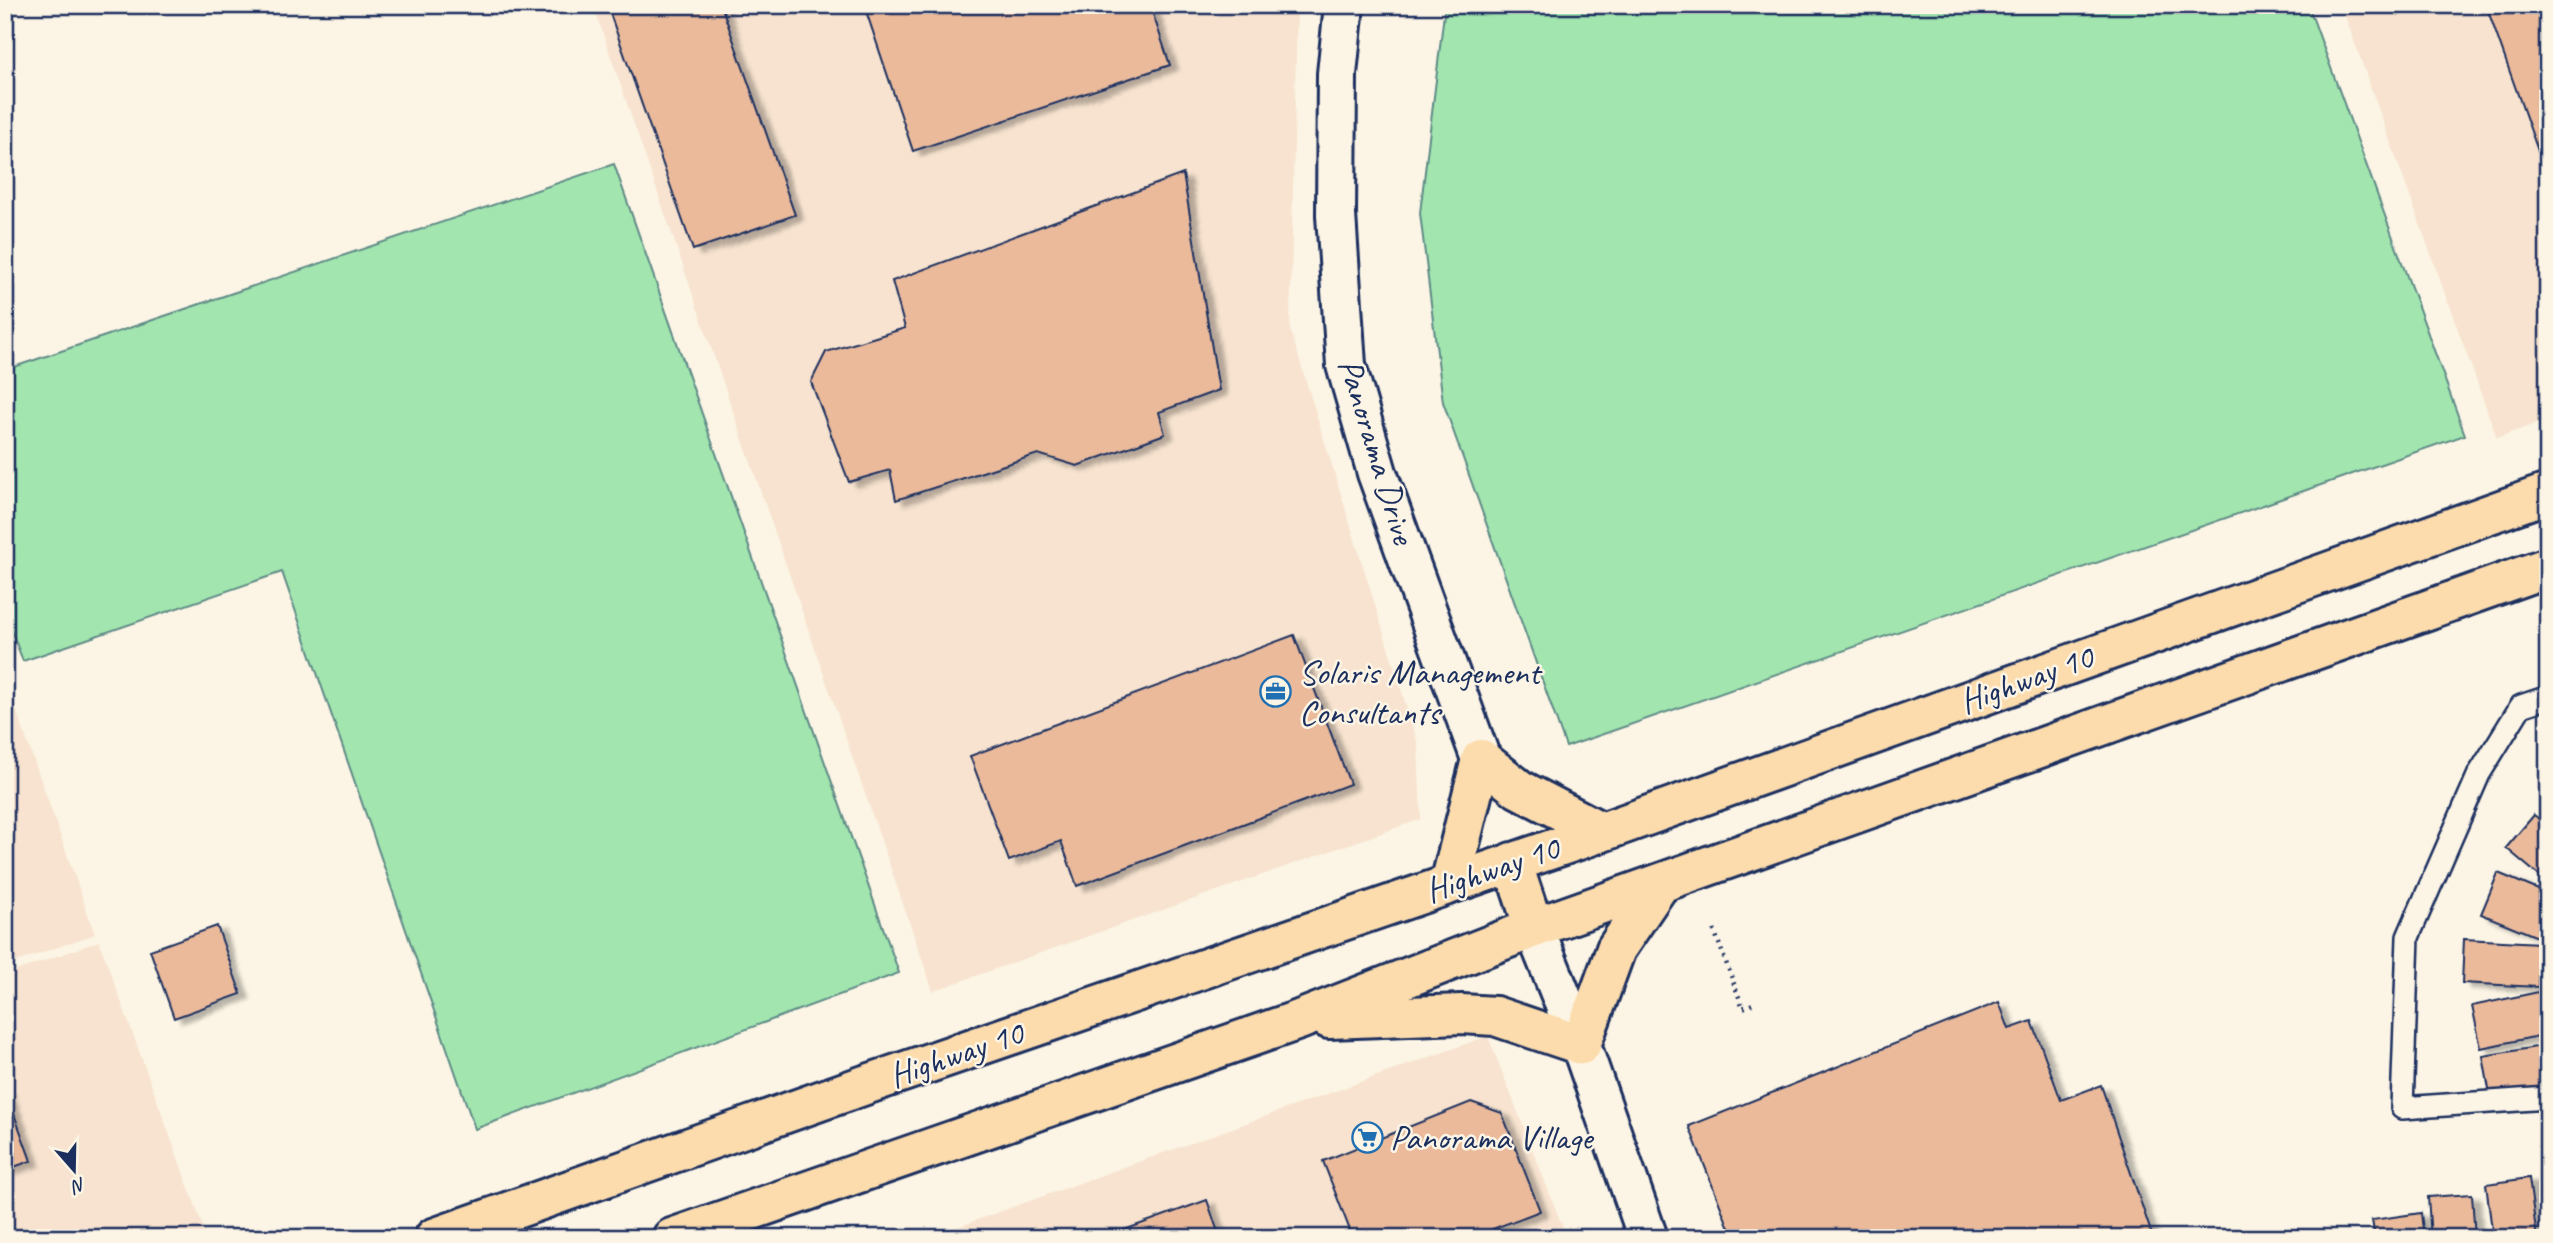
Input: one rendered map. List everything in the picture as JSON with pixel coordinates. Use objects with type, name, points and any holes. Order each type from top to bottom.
[{"type":"highway","name":"Highway 10","points":[[434,1238],[852,1089],[1602,832],[2548,493]]},
{"type":"highway","name":"Highway 10","points":[[672,1238],[1299,1020],[1534,928],[2548,567]]},
{"type":"highway","points":[[1450,884],[1481,759],[1519,789],[1602,832]]},
{"type":"highway","points":[[1512,862],[1534,928]]},
{"type":"highway","points":[[1299,1020],[1462,1014],[1495,1016],[1581,1045],[1616,949],[1660,884]]},
{"type":"street","name":"Panorama Drive","points":[[1344,5],[1337,74],[1336,215],[1346,365],[1377,472],[1481,759]]},
{"type":"street","points":[[1534,928],[1581,1045],[1648,1238]]},
{"type":"lane","points":[[2548,697],[2521,706],[2479,774],[2407,937],[2402,1108],[2548,1098]]},
{"type":"path","points":[[1714,930],[1743,1007],[1755,1003]]},
{"type":"shaded area","points":[[593,5],[1297,5],[1290,329],[1418,744],[1421,819],[933,991]]},
{"type":"shaded area","points":[[2341,5],[2548,5],[2548,419],[2497,438]]},
{"type":"shaded area","points":[[5,678],[95,934],[5,966]]},
{"type":"shaded area","points":[[99,941],[206,1235],[198,1238],[5,1238],[5,975]]},
{"type":"shaded area","name":"Panorama Village","points":[[1488,1036],[1567,1238],[927,1238]]},
{"type":"green space","points":[[1445,5],[2308,5],[2465,435],[1566,747],[1443,402],[1420,213]]},
{"type":"green space","points":[[614,164],[899,973],[475,1129],[282,572],[23,661],[5,614],[5,370]]},
{"type":"building","points":[[607,5],[721,5],[795,215],[693,250]]},
{"type":"building","points":[[864,5],[1150,5],[1170,65],[913,151]]},
{"type":"building","points":[[2486,5],[2548,5],[2548,179]]},
{"type":"building","points":[[1183,174],[1219,390],[1159,412],[1165,434],[1077,466],[1038,454],[896,500],[890,470],[849,482],[811,382],[826,352],[905,328],[892,281]]},
{"type":"building","points":[[1294,635],[1350,784],[1077,886],[1061,841],[1009,861],[970,756]]},
{"type":"building","points":[[2534,815],[2548,826],[2548,883],[2506,848]]},
{"type":"building","points":[[2498,873],[2548,894],[2545,940],[2481,914]]},
{"type":"building","points":[[217,926],[241,994],[174,1018],[150,950]]},
{"type":"building","points":[[2464,939],[2540,943],[2538,987],[2462,983]]},
{"type":"building","points":[[2548,990],[2548,1034],[2481,1048],[2472,1006]]},
{"type":"building","points":[[1999,1002],[2009,1029],[2032,1021],[2061,1100],[2101,1085],[2153,1238],[1733,1238],[1689,1126]]},
{"type":"building","points":[[2548,1045],[2548,1091],[2491,1101],[2483,1056]]},
{"type":"building","points":[[5,1089],[31,1161],[5,1170]]},
{"type":"building","points":[[1471,1102],[1502,1113],[1540,1211],[1469,1238],[1353,1238],[1323,1161]]},
{"type":"building","points":[[2548,1166],[2548,1238],[2545,1238],[2538,1167]]},
{"type":"building","points":[[2529,1178],[2537,1238],[2493,1238],[2486,1184]]},
{"type":"building","points":[[2472,1194],[2475,1238],[2431,1238],[2428,1197]]},
{"type":"building","points":[[1207,1200],[1220,1238],[1102,1238]]},
{"type":"building","points":[[2421,1213],[2424,1238],[2375,1238],[2372,1220]]},
{"type":"place","name":"Solaris Management Consultants","points":[[1276,692]]},
{"type":"place","name":"Panorama Village","points":[[1367,1137]]}]
